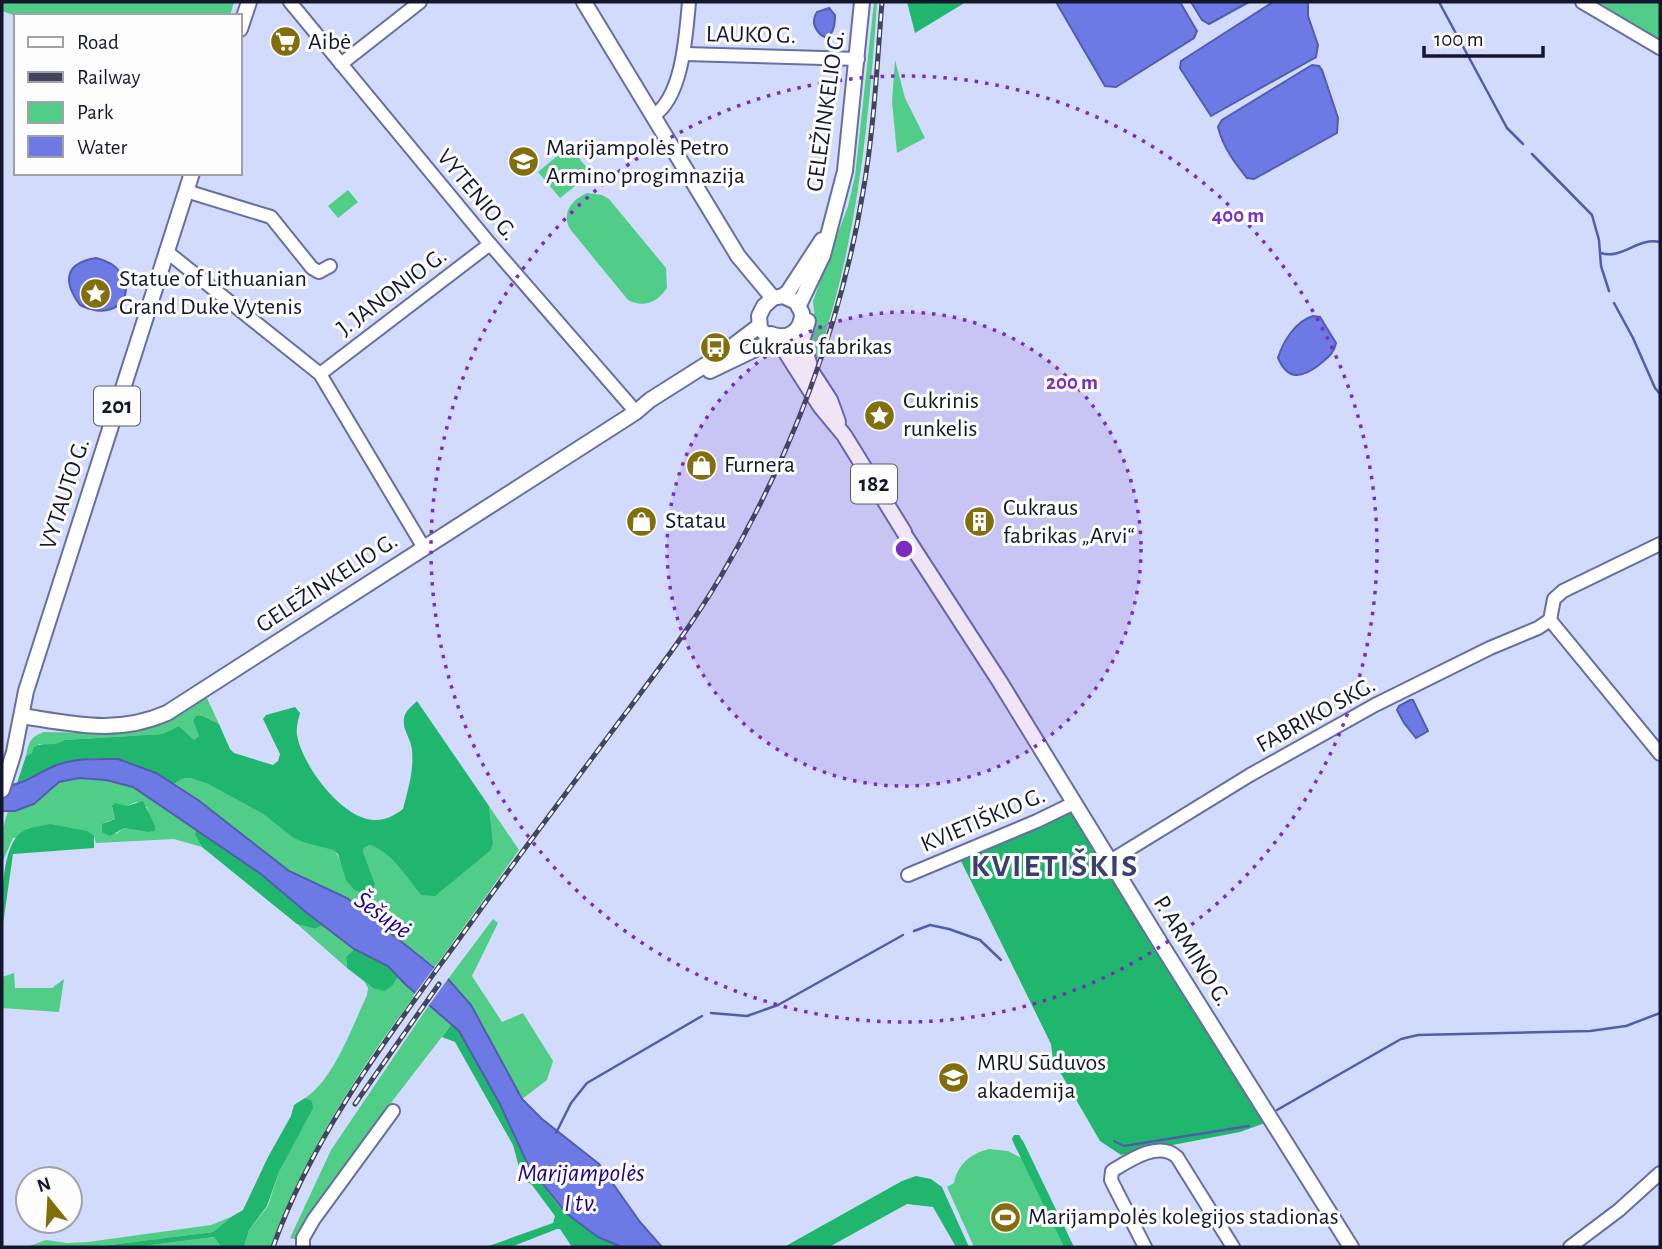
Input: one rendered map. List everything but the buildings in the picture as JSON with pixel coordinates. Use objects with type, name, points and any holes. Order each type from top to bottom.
[{"type":"main road","points":[[242,23],[249,2]]},
{"type":"main road","name":"P. ARMINO G.","points":[[584,2],[738,256],[744,272],[801,355],[804,369]]},
{"type":"main road","name":"GELEŽINKELIO G.","points":[[636,412],[654,406],[722,364],[777,319],[820,252],[845,171],[862,2]]},
{"type":"main road","name":"VYTAUTO G.","points":[[2,790],[14,752],[26,691],[191,175]]},
{"type":"main road","points":[[804,369],[802,338],[809,320],[808,298],[820,271],[820,252]]},
{"type":"main road","name":"P. ARMINO G.","points":[[777,319],[782,347],[830,400],[844,436],[1351,1247]]},
{"type":"main road","name":"GELEŽINKELIO G.","points":[[22,716],[105,727],[133,725],[155,719],[184,703],[777,319]]},
{"type":"street","name":"VYTENIO G.","points":[[290,2],[490,244],[636,412]]},
{"type":"street","points":[[341,64],[420,2]]},
{"type":"street","points":[[653,116],[661,111],[684,54],[689,2]]},
{"type":"street","points":[[1582,2],[1660,48]]},
{"type":"street","name":"LAUKO G.","points":[[684,54],[858,59]]},
{"type":"street","points":[[186,191],[271,217],[312,268],[319,272],[330,266]]},
{"type":"street","name":"J. JANONIO G.","points":[[320,374],[490,244]]},
{"type":"street","points":[[166,251],[320,374],[424,548]]},
{"type":"street","points":[[1660,544],[1563,591],[1554,599],[1550,620],[1660,754]]},
{"type":"street","name":"FABRIKO SKG.","points":[[1110,861],[1250,775],[1375,705],[1550,620]]},
{"type":"street","name":"KVIETIŠKIO G.","points":[[908,875],[1074,803]]},
{"type":"street","points":[[303,1247],[303,1238],[314,1219],[393,1111]]},
{"type":"street","points":[[1145,1247],[1111,1180],[1112,1171],[1157,1149],[1170,1150],[1177,1157],[1233,1247]]},
{"type":"street","points":[[1570,1247],[1619,1210],[1660,1173]]},
{"type":"green space","points":[[2,2],[234,2],[231,14],[14,15],[2,11]]},
{"type":"green space","points":[[874,2],[877,2],[874,47],[859,183],[842,272],[817,359],[808,338],[815,323],[813,301],[848,206],[855,176]]},
{"type":"green space","points":[[907,2],[966,2],[915,33]]},
{"type":"green space","points":[[1589,2],[1660,2],[1660,43]]},
{"type":"green space","points":[[895,60],[905,98],[925,138],[897,153],[892,102]]},
{"type":"green space","points":[[569,146],[591,173],[560,198],[538,172]]},
{"type":"green space","points":[[348,190],[358,202],[338,218],[328,206]]},
{"type":"green space","points":[[587,193],[609,199],[666,268],[667,288],[659,297],[644,304],[628,300],[570,229],[567,212],[577,199]]},
{"type":"green space","points":[[88,287],[98,287],[106,292],[107,301],[98,305],[88,300],[83,295]]},
{"type":"green space","points":[[206,696],[219,724],[203,716],[193,721],[199,736],[194,740],[179,726],[162,734],[39,744],[26,756],[31,741],[44,732],[110,732],[146,726],[184,710]]},
{"type":"green space","points":[[417,701],[489,806],[493,842],[491,850],[435,896],[421,895],[392,860],[370,845],[363,851],[375,884],[372,893],[366,895],[353,889],[346,880],[338,854],[333,850],[292,837],[263,814],[208,784],[190,778],[174,784],[130,763],[94,758],[66,765],[16,786],[26,756],[38,745],[56,744],[64,740],[162,734],[179,726],[194,740],[199,736],[193,721],[196,716],[203,716],[219,724],[234,753],[273,765],[280,754],[263,719],[266,715],[295,707],[300,713],[297,732],[301,747],[316,776],[339,802],[352,812],[378,820],[403,809],[412,757],[404,718]]},
{"type":"green space","points":[[79,778],[106,780],[132,787],[196,829],[195,835],[202,847],[174,839],[96,843],[94,836],[13,838],[2,863],[2,831],[8,811],[23,809],[57,784]],"holes":[[[136,802],[147,807],[155,826],[147,832],[124,828],[116,834],[105,822],[115,819],[112,807]]]},
{"type":"green space","points":[[190,778],[208,784],[263,814],[292,837],[333,850],[353,889],[375,884],[363,851],[370,845],[392,860],[421,895],[493,842],[489,806],[519,850],[435,967],[347,898],[289,871],[174,784]]},
{"type":"green space","points":[[143,801],[155,831],[124,828],[110,836],[102,832],[102,824],[115,819],[112,806],[115,803],[127,806]]},
{"type":"green space","points":[[1071,813],[1265,1123],[1240,1132],[1121,1155],[1100,1141],[1053,1060],[1051,1044],[960,859]]},
{"type":"green space","points":[[50,824],[87,831],[94,836],[94,848],[13,854],[2,931],[4,876],[10,849],[15,838],[23,831]]},
{"type":"green space","points":[[196,829],[261,874],[323,925],[315,929],[297,924],[202,847],[195,835]]},
{"type":"green space","points":[[493,919],[498,923],[472,976],[502,1022],[523,1013],[553,1061],[547,1080],[522,1099],[471,1005],[448,979]]},
{"type":"green space","points":[[297,924],[315,929],[323,925],[354,949],[346,957],[347,968]]},
{"type":"green space","points":[[354,949],[388,966],[398,977],[393,985],[384,991],[373,988],[347,968],[346,957]]},
{"type":"green space","points":[[14,973],[15,988],[52,988],[64,979],[59,1012],[2,1008],[2,977]]},
{"type":"green space","points":[[398,977],[416,994],[334,1115],[299,1180],[271,1247],[244,1247],[249,1230],[268,1206],[279,1172],[312,1108],[312,1102],[305,1098],[325,1079],[349,1036],[367,995],[368,988],[364,981],[373,988],[393,985]]},
{"type":"green space","points":[[429,1005],[451,1025],[367,1134],[297,1240],[290,1238],[331,1150]]},
{"type":"green space","points":[[451,1025],[459,1031],[500,1104],[528,1165],[558,1205],[598,1236],[622,1247],[572,1247],[560,1229],[557,1229],[511,1247],[486,1247],[553,1223],[555,1216],[532,1185],[522,1178],[513,1145],[455,1042],[442,1037]]},
{"type":"green space","points":[[305,1098],[312,1101],[313,1108],[279,1172],[267,1206],[249,1230],[244,1247],[221,1247],[214,1237],[136,1247],[93,1247],[213,1232],[243,1210],[291,1116],[294,1105]]},
{"type":"green space","points":[[1014,1135],[1019,1135],[1024,1143],[1074,1247],[1064,1247],[1014,1144]]},
{"type":"green space","name":"Marijampolės kolegijos stadionas","points":[[989,1149],[1008,1151],[1023,1159],[1064,1247],[974,1247],[947,1187],[954,1183],[958,1170],[966,1161]]},
{"type":"green space","points":[[916,1176],[931,1179],[942,1187],[969,1247],[956,1247],[933,1207],[907,1204],[829,1247],[784,1247],[902,1181]]},
{"type":"green space","points":[[231,1217],[213,1232],[93,1247],[27,1247],[46,1240],[88,1242],[211,1225]]},
{"type":"green space","points":[[214,1237],[221,1247],[136,1247]]},
{"type":"water","points":[[1056,2],[1180,2],[1197,31],[1194,38],[1116,87],[1105,86]]},
{"type":"water","points":[[1191,2],[1249,2],[1209,24],[1202,20]]},
{"type":"water","points":[[1273,2],[1308,2],[1308,16],[1318,45],[1316,57],[1211,116],[1180,68],[1181,61]]},
{"type":"water","points":[[829,8],[835,15],[835,22],[827,38],[817,31],[814,20],[817,12]]},
{"type":"water","points":[[1312,65],[1319,66],[1322,70],[1338,118],[1337,133],[1254,179],[1247,178],[1223,141],[1218,127],[1222,120]]},
{"type":"water","points":[[96,258],[111,264],[121,273],[126,284],[125,295],[120,304],[110,309],[97,310],[80,305],[74,297],[69,281],[72,269]],"holes":[[[88,287],[98,287],[106,292],[107,301],[98,305],[83,295]]]},
{"type":"water","points":[[1313,316],[1320,317],[1336,343],[1335,347],[1330,356],[1307,373],[1291,374],[1278,358],[1280,352],[1296,327]]},
{"type":"water","points":[[1413,700],[1428,731],[1416,738],[1397,710]]},
{"type":"water","name":"Marijampolės I tv.","points":[[87,759],[118,759],[156,773],[198,800],[289,871],[347,898],[448,979],[471,1005],[522,1099],[542,1119],[599,1164],[640,1222],[662,1247],[622,1247],[598,1237],[566,1213],[528,1165],[500,1104],[459,1031],[388,966],[354,949],[261,874],[133,787],[106,780],[79,778],[59,782],[34,804],[15,811],[2,811],[2,786],[24,781],[64,763]]},
{"type":"pier","points":[[437,964],[450,976],[427,1008],[413,996]]},
{"type":"waterway","points":[[1439,2],[1507,128],[1523,144]]},
{"type":"waterway","points":[[1532,154],[1592,215],[1599,240],[1601,266],[1609,291]]},
{"type":"waterway","points":[[1601,253],[1616,254],[1644,243],[1660,242]]},
{"type":"waterway","points":[[1614,303],[1660,394]]},
{"type":"waterway","points":[[914,931],[930,925],[949,929],[980,940],[1001,960]]},
{"type":"waterway","points":[[711,1013],[747,1016],[778,1005],[903,935]]},
{"type":"waterway","points":[[1277,1110],[1401,1039],[1418,1035],[1590,1031],[1626,1026],[1660,1013]]},
{"type":"waterway","points":[[556,1133],[571,1103],[587,1083],[702,1016]]},
{"type":"waterway","points":[[1114,1141],[1124,1146],[1249,1126]]},
{"type":"railway","points":[[273,1247],[313,1156],[364,1072],[497,886],[685,632],[721,576],[769,485],[810,390],[827,342],[853,242],[870,145],[882,2]]},
{"type":"railway","points":[[355,1104],[439,984]]},
{"type":"place","name":"Aibė","points":[[285,42]]},
{"type":"place","name":"Marijampolės Petro Armino progimnazija","points":[[523,162]]},
{"type":"place","name":"Statue of Lithuanian Grand Duke Vytenis","points":[[96,293]]},
{"type":"place","name":"Cukraus fabrikas","points":[[716,347]]},
{"type":"place","name":"Cukrinis runkelis","points":[[880,415]]},
{"type":"place","name":"Furnera","points":[[701,465]]},
{"type":"place","name":"Statau","points":[[642,521]]},
{"type":"place","name":"Cukraus fabrikas „Arvi“","points":[[980,522]]},
{"type":"place","name":"MRU Sūduvos akademija","points":[[954,1077]]},
{"type":"place","name":"Marijampolės kolegijos stadionas","points":[[1005,1217]]},
{"type":"district","name":"KVIETIŠKIS","points":[[1055,866]]},
{"type":"water label","name":"Šešupė","points":[[383,915]]}]
